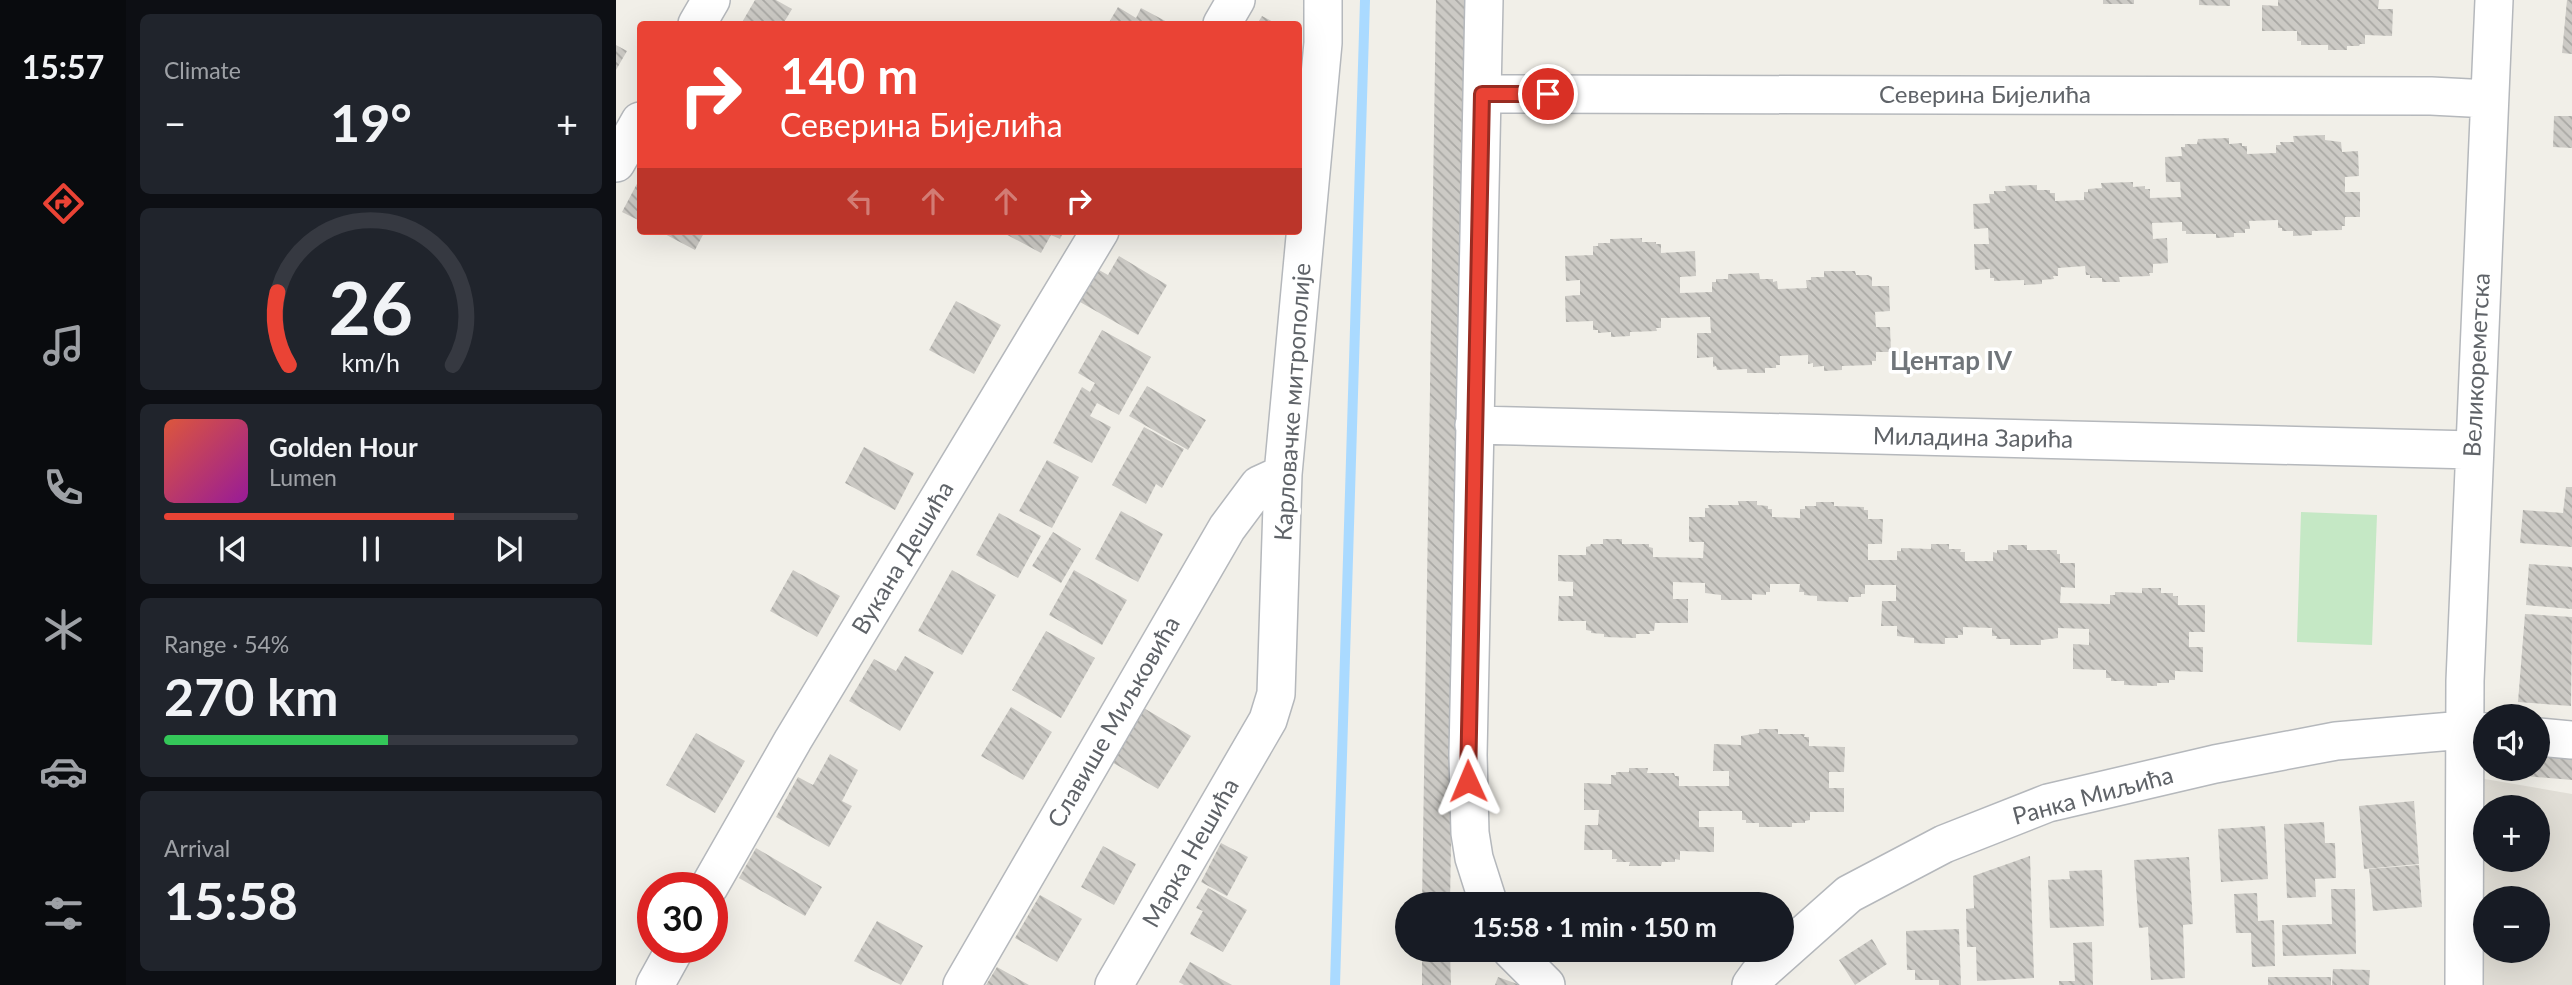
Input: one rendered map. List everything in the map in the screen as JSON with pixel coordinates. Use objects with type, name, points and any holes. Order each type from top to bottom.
[{"type":"street","points":[[698,21],[711,0]]},
{"type":"street","points":[[1224,21],[1236,0]]},
{"type":"street","name":"Карловачке митрополије","points":[[1268,720],[1276,694],[1283,474],[1323,43],[1323,0]]},
{"type":"street","points":[[1484,0],[1468,755],[1469,833],[1485,892]]},
{"type":"street","name":"Великореметска","points":[[2474,704],[2473,450],[2494,0]]},
{"type":"street","name":"Северина Бијелића","points":[[1482,94],[2417,96],[2489,99]]},
{"type":"street","points":[[616,163],[637,126]]},
{"type":"street","name":"Вукана Дешића","points":[[718,872],[793,740],[1098,235]]},
{"type":"street","name":"Миладина Зарића","points":[[1474,425],[2473,450]]},
{"type":"street","name":"Славише Миљковића","points":[[962,985],[1227,528],[1259,485],[1283,474]]},
{"type":"street","name":"Марка Нешића","points":[[1114,985],[1268,720]]},
{"type":"street","name":"Ранка Миљића","points":[[1751,985],[1759,974],[1849,894],[1944,844],[2048,803],[2215,764],[2336,741],[2473,731]]},
{"type":"street","points":[[2550,738],[2572,740]]},
{"type":"street","name":"Великореметска","points":[[2464,985],[2473,756]]},
{"type":"street","points":[[1523,962],[1546,985]]},
{"type":"street","points":[[655,985],[667,963]]},
{"type":"shaded area","points":[[2479,781],[2496,781],[2572,794],[2572,985],[2481,985],[2481,963],[2550,963],[2550,886],[2480,886],[2480,872],[2550,872],[2550,795],[2479,795]]},
{"type":"green space","points":[[2301,512],[2377,515],[2372,645],[2297,642]]},
{"type":"building","points":[[755,0],[776,0],[792,9],[785,21],[743,21]]},
{"type":"building","points":[[1436,0],[1465,0],[1450,892],[1422,892]]},
{"type":"building","points":[[2103,0],[2134,0],[2134,4],[2103,4]]},
{"type":"building","points":[[2199,0],[2230,0],[2230,6],[2199,5]]},
{"type":"building","points":[[2278,0],[2379,0],[2378,9],[2393,9],[2392,36],[2365,35],[2365,44],[2347,46],[2347,50],[2328,50],[2328,45],[2301,45],[2301,41],[2297,41],[2297,31],[2262,31],[2262,5],[2278,6]]},
{"type":"building","points":[[2567,0],[2572,0],[2572,54],[2562,53]]},
{"type":"building","points":[[1118,7],[1136,18],[1141,8],[1165,21],[1110,21]]},
{"type":"building","points":[[1262,16],[1271,21],[1259,21]]},
{"type":"building","points":[[616,45],[627,51],[616,70]]},
{"type":"building","points":[[2554,116],[2572,116],[2572,148],[2553,147]]},
{"type":"building","points":[[2325,135],[2325,140],[2341,142],[2342,152],[2358,151],[2359,176],[2345,177],[2345,192],[2360,192],[2360,217],[2345,217],[2342,230],[2312,231],[2312,235],[2293,236],[2293,231],[2282,231],[2282,228],[2278,228],[2278,220],[2249,221],[2250,229],[2245,229],[2245,233],[2216,238],[2216,234],[2186,234],[2186,231],[2182,231],[2182,222],[2152,223],[2153,239],[2167,238],[2168,263],[2153,264],[2153,273],[2149,273],[2150,276],[2119,277],[2120,282],[2102,282],[2102,278],[2090,278],[2090,275],[2086,275],[2085,266],[2058,268],[2058,276],[2053,276],[2054,279],[2042,280],[2042,284],[2024,285],[2024,280],[1994,281],[1994,278],[1990,278],[1990,269],[1975,270],[1974,244],[1989,244],[1988,228],[1974,229],[1973,204],[1990,203],[1989,194],[2006,191],[2005,186],[2037,185],[2037,190],[2050,190],[2050,193],[2055,193],[2055,201],[2084,200],[2084,192],[2102,188],[2101,183],[2133,182],[2133,187],[2145,186],[2145,189],[2150,189],[2150,198],[2181,197],[2180,182],[2166,182],[2165,157],[2182,156],[2181,147],[2185,147],[2185,144],[2197,144],[2198,139],[2229,138],[2229,144],[2242,143],[2242,146],[2247,146],[2247,154],[2276,153],[2276,145],[2281,145],[2280,142],[2294,142],[2293,136]]},
{"type":"building","points":[[637,184],[637,220],[622,212]]},
{"type":"building","points":[[667,235],[703,235],[695,250]]},
{"type":"building","points":[[1007,235],[1051,235],[1041,253]]},
{"type":"building","points":[[1642,238],[1642,242],[1661,244],[1661,253],[1695,251],[1696,276],[1680,277],[1680,293],[1712,292],[1712,282],[1716,282],[1716,279],[1728,279],[1728,274],[1759,273],[1760,279],[1777,281],[1778,289],[1807,288],[1806,280],[1811,280],[1811,277],[1824,277],[1824,271],[1855,271],[1856,275],[1868,275],[1872,277],[1872,286],[1889,286],[1890,311],[1875,312],[1876,327],[1890,327],[1891,352],[1876,352],[1876,361],[1872,361],[1872,365],[1842,366],[1842,370],[1824,371],[1824,366],[1813,367],[1813,363],[1808,364],[1808,355],[1780,356],[1780,365],[1776,365],[1776,368],[1765,368],[1765,373],[1747,373],[1747,369],[1717,370],[1716,366],[1713,367],[1713,357],[1697,358],[1697,333],[1711,333],[1710,317],[1661,318],[1661,328],[1656,328],[1657,331],[1630,332],[1630,336],[1611,337],[1611,332],[1598,333],[1598,330],[1593,330],[1593,321],[1566,322],[1565,296],[1580,295],[1580,280],[1566,281],[1565,256],[1593,255],[1593,246],[1610,243],[1610,239]]},
{"type":"building","points":[[1119,256],[1167,285],[1138,335],[1080,302],[1099,270],[1108,275]]},
{"type":"building","points":[[956,301],[1001,325],[974,374],[929,350]]},
{"type":"building","points":[[1102,330],[1151,357],[1119,415],[1097,403],[1090,416],[1111,427],[1092,463],[1053,443],[1082,387],[1090,392],[1095,383],[1078,373]]},
{"type":"building","points":[[1147,386],[1206,420],[1188,450],[1129,416]]},
{"type":"building","points":[[1144,427],[1184,449],[1162,488],[1156,484],[1146,504],[1112,485]]},
{"type":"building","points":[[864,447],[914,473],[895,510],[845,483]]},
{"type":"building","points":[[1047,460],[1079,477],[1052,528],[1019,511]]},
{"type":"building","points":[[2566,487],[2572,487],[2572,547],[2520,543],[2523,510],[2563,513]]},
{"type":"building","points":[[1738,501],[1757,501],[1757,505],[1768,506],[1768,509],[1772,509],[1772,517],[1800,518],[1800,509],[1816,506],[1816,502],[1834,502],[1834,506],[1864,507],[1864,510],[1868,510],[1868,519],[1883,519],[1882,544],[1868,544],[1868,560],[1897,560],[1897,551],[1901,551],[1901,548],[1931,549],[1931,544],[1949,544],[1949,549],[1961,549],[1960,552],[1965,552],[1965,561],[1993,561],[1993,552],[2008,550],[2008,545],[2027,545],[2027,550],[2057,550],[2060,563],[2075,563],[2075,588],[2061,587],[2060,603],[2110,604],[2110,595],[2115,595],[2115,592],[2142,593],[2142,588],[2161,588],[2161,593],[2178,596],[2178,605],[2205,605],[2205,632],[2189,632],[2189,647],[2203,647],[2203,672],[2175,671],[2175,680],[2157,683],[2157,686],[2124,685],[2124,681],[2111,681],[2111,678],[2106,678],[2106,670],[2073,669],[2073,644],[2089,645],[2089,629],[2058,628],[2058,638],[2041,640],[2041,645],[2010,645],[2010,639],[1996,639],[1997,636],[1992,636],[1992,628],[1963,627],[1963,635],[1958,635],[1958,638],[1945,638],[1945,644],[1914,643],[1914,638],[1897,636],[1897,626],[1881,626],[1882,601],[1896,601],[1896,585],[1865,585],[1865,594],[1861,594],[1861,597],[1849,597],[1848,602],[1817,601],[1817,596],[1799,592],[1800,584],[1770,584],[1770,592],[1766,592],[1766,595],[1752,594],[1752,600],[1721,600],[1721,595],[1705,593],[1705,583],[1673,582],[1673,599],[1688,599],[1688,623],[1655,623],[1654,631],[1649,631],[1650,634],[1636,634],[1636,638],[1604,637],[1604,634],[1591,633],[1586,630],[1586,621],[1558,621],[1559,596],[1573,596],[1573,582],[1558,581],[1558,555],[1586,555],[1586,547],[1591,544],[1603,544],[1603,539],[1622,539],[1622,544],[1649,544],[1649,547],[1653,548],[1653,557],[1703,558],[1704,542],[1689,542],[1689,517],[1705,517],[1705,508],[1709,508],[1708,505],[1739,505]]},
{"type":"building","points":[[1121,511],[1163,534],[1138,582],[1095,559]]},
{"type":"building","points":[[999,513],[1041,536],[1018,578],[976,555]]},
{"type":"building","points":[[1053,532],[1081,549],[1061,583],[1032,566]]},
{"type":"building","points":[[2529,564],[2572,567],[2572,609],[2526,605]]},
{"type":"building","points":[[793,570],[840,596],[817,637],[770,611]]},
{"type":"building","points":[[952,570],[996,595],[962,655],[918,631]]},
{"type":"building","points":[[1074,570],[1127,600],[1102,645],[1049,615]]},
{"type":"building","points":[[2525,614],[2572,617],[2571,706],[2518,702]]},
{"type":"building","points":[[1046,631],[1095,658],[1061,718],[1012,690]]},
{"type":"building","points":[[905,656],[934,672],[900,731],[849,701],[874,659],[896,671]]},
{"type":"building","points":[[1011,707],[1052,732],[1023,780],[981,756]]},
{"type":"building","points":[[1142,707],[1191,736],[1158,789],[1110,761]]},
{"type":"building","points":[[1759,729],[1778,729],[1778,734],[1805,734],[1804,737],[1809,737],[1809,746],[1845,747],[1844,772],[1829,772],[1829,788],[1844,788],[1844,812],[1810,812],[1810,820],[1805,823],[1792,823],[1792,827],[1759,827],[1759,823],[1746,823],[1746,820],[1742,820],[1742,811],[1699,811],[1699,827],[1714,827],[1714,852],[1680,851],[1680,860],[1662,862],[1661,866],[1629,866],[1630,862],[1616,862],[1617,859],[1612,859],[1612,850],[1584,850],[1585,825],[1598,825],[1599,810],[1584,810],[1584,783],[1611,784],[1611,775],[1616,775],[1616,772],[1629,772],[1629,768],[1648,768],[1647,773],[1674,773],[1679,776],[1679,786],[1729,786],[1729,771],[1713,771],[1714,744],[1741,745],[1741,736],[1759,733]]},
{"type":"building","points":[[696,733],[745,761],[715,813],[666,785]]},
{"type":"building","points":[[830,754],[858,770],[842,801],[852,806],[829,847],[776,817],[798,777],[813,785]]},
{"type":"building","points":[[2550,756],[2572,758],[2572,780],[2550,778]]},
{"type":"building","points":[[2414,801],[2419,864],[2364,869],[2359,806]]},
{"type":"building","points":[[2324,822],[2325,843],[2335,843],[2336,878],[2315,879],[2316,897],[2287,898],[2284,824]]},
{"type":"building","points":[[2265,826],[2268,879],[2221,882],[2218,829]]},
{"type":"building","points":[[1221,843],[1248,857],[1227,896],[1201,882]]},
{"type":"building","points":[[1103,846],[1136,864],[1114,905],[1081,887]]},
{"type":"building","points":[[756,848],[822,887],[805,916],[739,878]]},
{"type":"building","points":[[2030,856],[2034,978],[1977,981],[1976,947],[1967,947],[1966,909],[1974,908],[1973,876]]},
{"type":"building","points":[[2189,857],[2193,924],[2183,925],[2185,978],[2151,980],[2148,927],[2139,928],[2134,860]]},
{"type":"building","points":[[2419,865],[2422,907],[2373,911],[2369,869]]},
{"type":"building","points":[[2102,870],[2104,926],[2050,928],[2048,880],[2070,879],[2069,871]]},
{"type":"building","points":[[1208,888],[1247,910],[1223,952],[1190,934],[1203,911],[1196,908]]},
{"type":"building","points":[[2331,889],[2355,889],[2356,954],[2283,956],[2282,925],[2332,924]]},
{"type":"building","points":[[2257,893],[2258,921],[2274,920],[2275,966],[2252,967],[2251,933],[2236,933],[2234,894]]},
{"type":"building","points":[[1040,895],[1082,919],[1057,962],[1015,938]]},
{"type":"building","points":[[877,921],[923,946],[901,985],[854,961]]},
{"type":"building","points":[[1959,929],[1961,985],[1939,985],[1939,980],[1915,980],[1915,970],[1907,970],[1906,931]]},
{"type":"building","points":[[1872,939],[1887,964],[1855,985],[1839,960]]},
{"type":"building","points":[[2092,942],[2093,985],[2059,985],[2059,981],[2075,981],[2073,943]]},
{"type":"building","points":[[1190,962],[1232,985],[1184,985],[1179,982]]},
{"type":"building","points":[[1422,962],[1450,962],[1451,985],[1422,985]]},
{"type":"building","points":[[997,967],[1029,985],[986,985]]},
{"type":"building","points":[[2333,969],[2370,970],[2369,985],[2332,985]]},
{"type":"building","points":[[1498,977],[1520,985],[1495,985]]},
{"type":"building","points":[[2268,977],[2331,977],[2331,985],[2268,985]]},
{"type":"waterway","points":[[1335,985],[1365,0]]},
{"type":"district","name":"Центар IV","points":[[1951,361]]},
{"type":"route","points":[[1468,781],[1482,94],[1548,94]]}]
